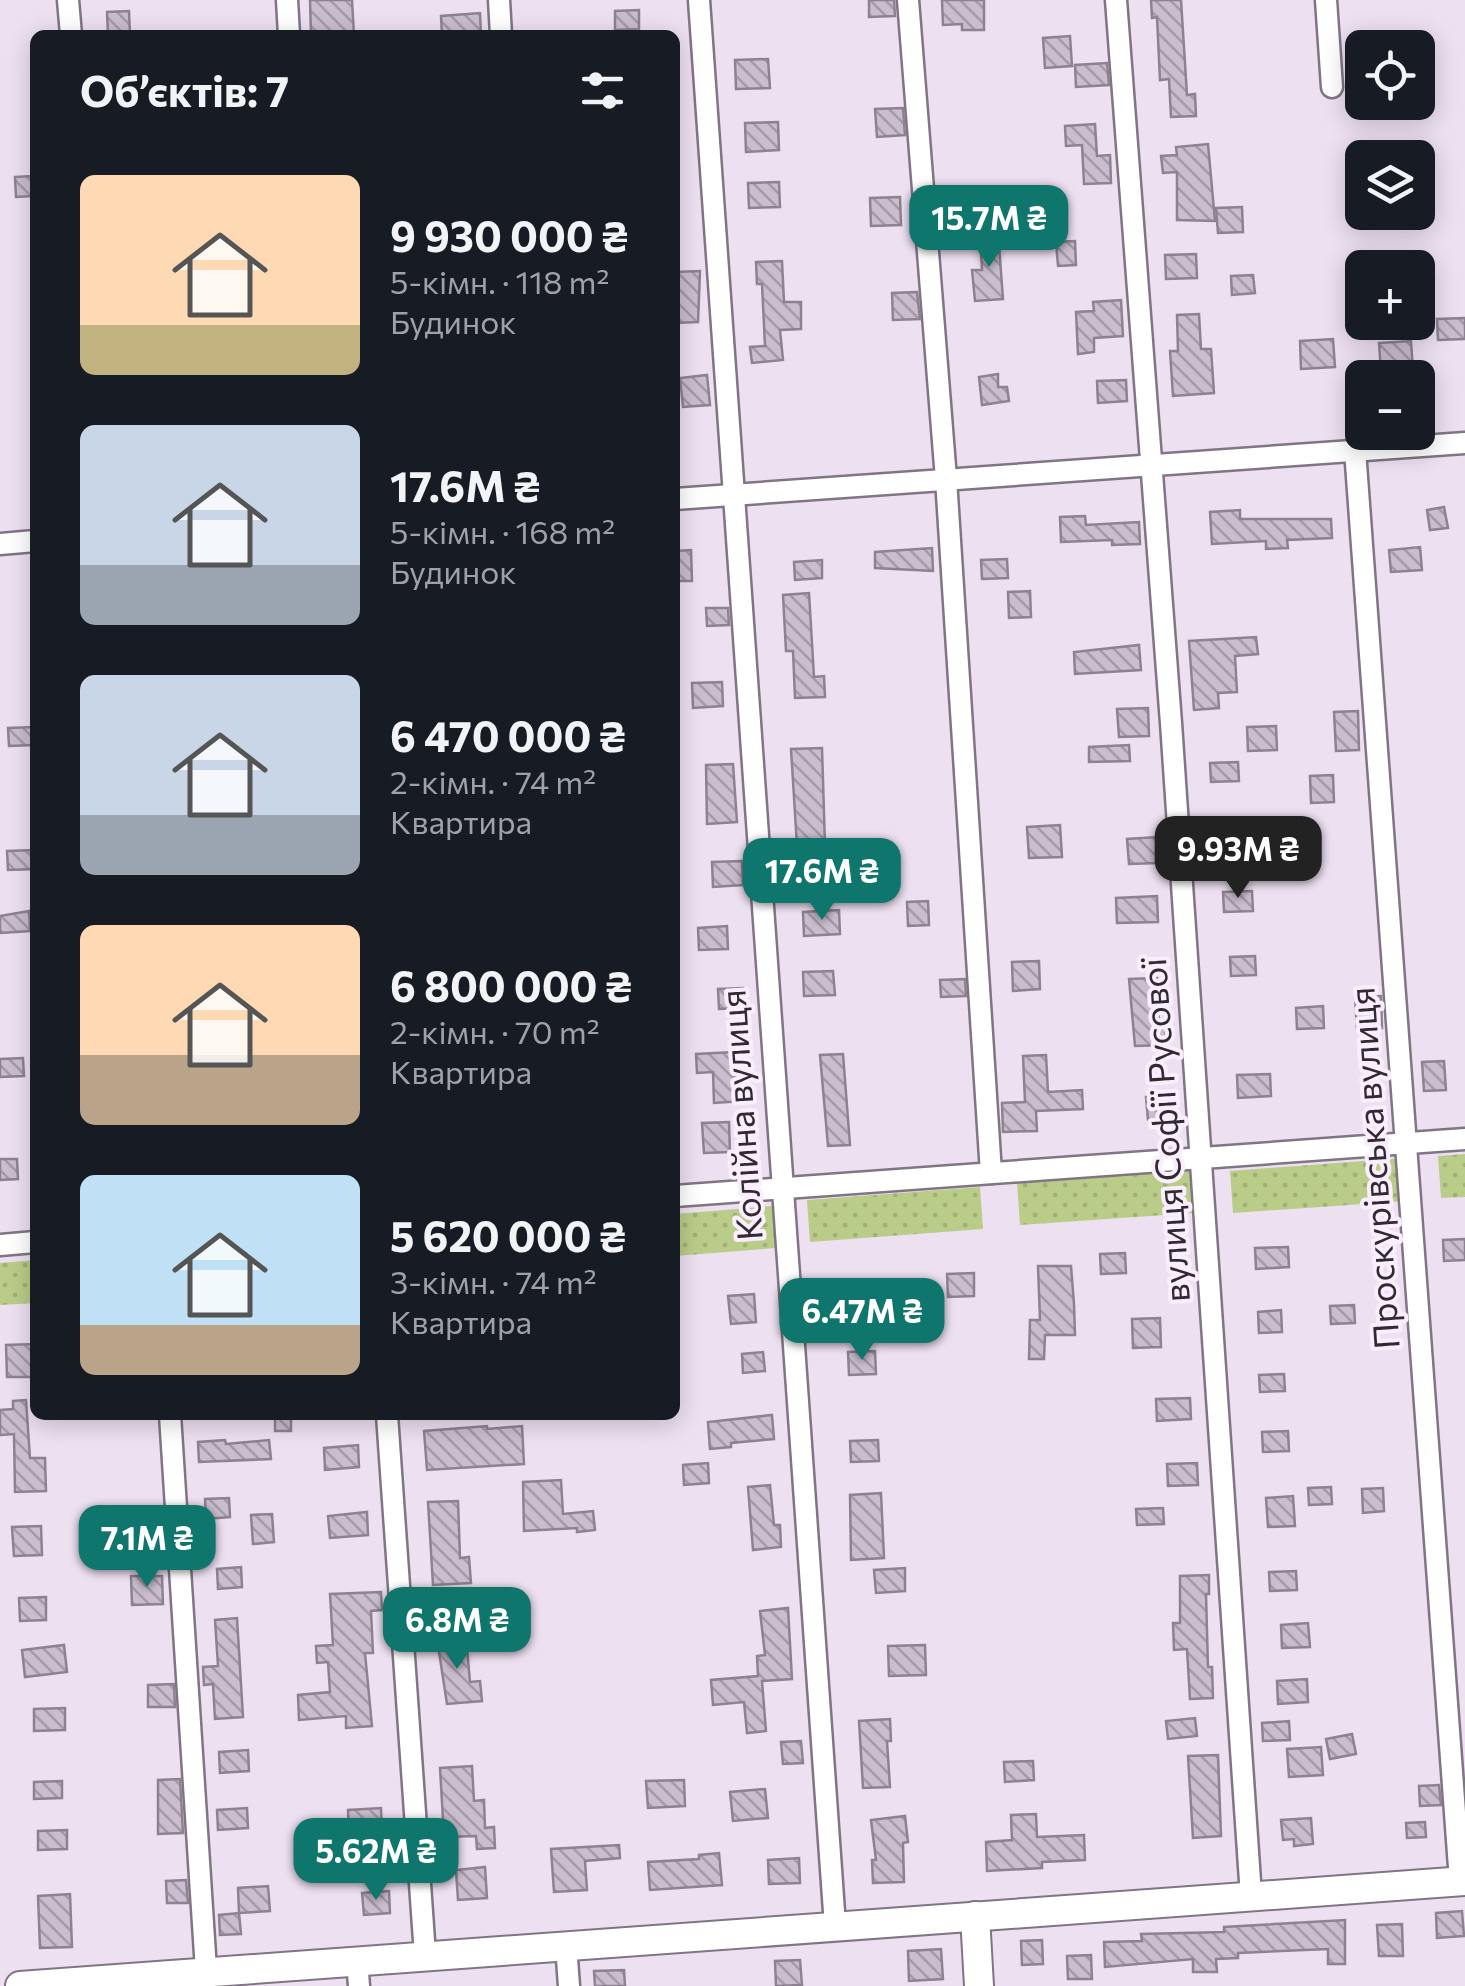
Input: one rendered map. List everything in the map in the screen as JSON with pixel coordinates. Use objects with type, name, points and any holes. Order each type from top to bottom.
[{"type":"street","points":[[68,0],[71,30]]},
{"type":"street","points":[[287,0],[289,30]]},
{"type":"street","points":[[499,0],[501,30]]},
{"type":"street","name":"Колійна вулиця","points":[[699,0],[786,1188],[835,1926]]},
{"type":"street","points":[[908,0],[946,479],[991,1173]]},
{"type":"street","name":"вулиця Софії Русової","points":[[1116,0],[1251,1896]]},
{"type":"street","points":[[1326,0],[1332,87]]},
{"type":"street","points":[[1435,445],[1465,443]]},
{"type":"street","points":[[680,499],[1151,468],[1355,450]]},
{"type":"street","name":"Проскурівська вулиця","points":[[1355,450],[1462,1881]]},
{"type":"street","points":[[0,544],[30,541]]},
{"type":"street","points":[[680,1196],[1465,1139]]},
{"type":"street","points":[[0,1244],[30,1242]]},
{"type":"street","points":[[170,1420],[206,1970]]},
{"type":"street","points":[[387,1420],[425,1955]]},
{"type":"street","points":[[20,1986],[206,1970],[358,1973],[425,1955],[1462,1881]]},
{"type":"street","points":[[975,1916],[979,1986]]},
{"type":"street","points":[[566,1945],[569,1986]]},
{"type":"green space","points":[[1465,1154],[1465,1197],[1441,1198],[1438,1156]]},
{"type":"green space","points":[[1403,1158],[1406,1201],[1233,1213],[1230,1171]]},
{"type":"green space","points":[[1190,1171],[1193,1213],[1020,1225],[1017,1183]]},
{"type":"green space","points":[[980,1187],[983,1229],[810,1242],[807,1200]]},
{"type":"green space","points":[[772,1206],[776,1248],[680,1256],[680,1214]]},
{"type":"green space","points":[[30,1260],[30,1303],[0,1305],[0,1263]]},
{"type":"building","points":[[310,0],[352,0],[354,30],[311,30]]},
{"type":"building","points":[[869,0],[894,0],[895,16],[869,17]]},
{"type":"building","points":[[942,0],[984,0],[984,30],[962,30],[962,24],[943,25]]},
{"type":"building","points":[[1151,0],[1181,0],[1187,95],[1195,94],[1196,116],[1171,117],[1169,79],[1160,80],[1157,17],[1152,18]]},
{"type":"building","points":[[639,10],[639,29],[615,30],[615,11]]},
{"type":"building","points":[[129,11],[130,30],[108,30],[107,12]]},
{"type":"building","points":[[480,13],[481,30],[442,30],[441,16]]},
{"type":"building","points":[[1070,36],[1072,66],[1045,68],[1043,38]]},
{"type":"building","points":[[768,59],[770,88],[736,89],[735,60]]},
{"type":"building","points":[[1107,63],[1109,85],[1076,87],[1075,65]]},
{"type":"building","points":[[903,108],[905,135],[877,137],[875,109]]},
{"type":"building","points":[[778,122],[779,150],[746,152],[745,123]]},
{"type":"building","points":[[1095,124],[1097,156],[1110,155],[1111,183],[1084,184],[1082,145],[1066,146],[1065,126]]},
{"type":"building","points":[[1208,144],[1215,221],[1177,220],[1177,172],[1163,173],[1161,156],[1177,155],[1176,147]]},
{"type":"building","points":[[30,176],[30,196],[16,197],[15,177]]},
{"type":"building","points":[[779,182],[780,207],[749,208],[748,183]]},
{"type":"building","points":[[900,197],[901,225],[871,226],[870,198]]},
{"type":"building","points":[[1242,207],[1243,232],[1218,233],[1216,208]]},
{"type":"building","points":[[998,232],[1003,299],[975,301],[972,270],[982,270],[980,233]]},
{"type":"building","points":[[1075,241],[1076,265],[1058,266],[1056,242]]},
{"type":"building","points":[[1196,254],[1197,278],[1166,279],[1165,255]]},
{"type":"building","points":[[782,261],[784,302],[801,302],[801,329],[780,330],[783,360],[752,363],[750,347],[765,346],[762,284],[757,284],[756,262]]},
{"type":"building","points":[[700,271],[698,322],[680,323],[680,272]]},
{"type":"building","points":[[1253,275],[1255,293],[1232,295],[1231,276]]},
{"type":"building","points":[[917,292],[920,319],[893,320],[892,293]]},
{"type":"building","points":[[1121,300],[1123,336],[1094,338],[1094,352],[1078,354],[1076,312],[1094,311],[1093,302]]},
{"type":"building","points":[[1199,314],[1201,349],[1211,349],[1214,393],[1173,396],[1170,351],[1178,351],[1177,315]]},
{"type":"building","points":[[1465,318],[1465,339],[1438,340],[1437,319]]},
{"type":"building","points":[[1333,339],[1335,367],[1301,369],[1300,341]]},
{"type":"building","points":[[1411,341],[1412,360],[1380,360],[1379,343]]},
{"type":"building","points":[[998,374],[998,387],[1007,387],[1009,401],[982,405],[979,377]]},
{"type":"building","points":[[707,375],[710,405],[683,407],[680,378]]},
{"type":"building","points":[[1126,380],[1127,401],[1098,403],[1097,381]]},
{"type":"building","points":[[1444,507],[1448,528],[1430,530],[1427,510]]},
{"type":"building","points":[[1240,510],[1240,519],[1331,519],[1332,538],[1287,540],[1288,548],[1266,549],[1266,541],[1212,544],[1210,512]]},
{"type":"building","points":[[1085,516],[1086,525],[1139,522],[1140,544],[1112,545],[1112,540],[1061,542],[1060,517]]},
{"type":"building","points":[[1420,547],[1422,570],[1391,572],[1389,550]]},
{"type":"building","points":[[932,548],[933,571],[875,568],[875,552]]},
{"type":"building","points":[[691,550],[692,581],[680,581],[680,551]]},
{"type":"building","points":[[1007,559],[1008,578],[982,579],[981,560]]},
{"type":"building","points":[[822,560],[822,578],[795,580],[794,562]]},
{"type":"building","points":[[1030,591],[1031,617],[1009,618],[1008,592]]},
{"type":"building","points":[[809,593],[814,677],[824,676],[825,697],[795,698],[793,651],[786,651],[783,595]]},
{"type":"building","points":[[706,608],[728,608],[729,625],[707,626]]},
{"type":"building","points":[[1256,637],[1258,654],[1235,656],[1237,692],[1218,693],[1219,708],[1194,710],[1189,641]]},
{"type":"building","points":[[1139,645],[1141,670],[1075,674],[1074,652]]},
{"type":"building","points":[[722,682],[723,706],[693,708],[692,683]]},
{"type":"building","points":[[1148,708],[1149,736],[1119,737],[1117,709]]},
{"type":"building","points":[[1358,711],[1359,750],[1336,751],[1334,712]]},
{"type":"building","points":[[1276,726],[1277,750],[1248,751],[1247,727]]},
{"type":"building","points":[[30,727],[30,745],[9,746],[8,728]]},
{"type":"building","points":[[1129,745],[1130,761],[1089,762],[1089,747]]},
{"type":"building","points":[[822,748],[826,877],[799,878],[791,749]]},
{"type":"building","points":[[1238,762],[1239,781],[1211,782],[1210,763]]},
{"type":"building","points":[[733,764],[737,822],[707,824],[706,765]]},
{"type":"building","points":[[1333,775],[1334,802],[1311,803],[1310,776]]},
{"type":"building","points":[[1255,823],[1258,855],[1208,859],[1206,827]]},
{"type":"building","points":[[1060,825],[1062,857],[1029,858],[1027,827]]},
{"type":"building","points":[[1157,837],[1158,863],[1129,864],[1127,839]]},
{"type":"building","points":[[30,850],[30,869],[8,870],[7,851]]},
{"type":"building","points":[[742,861],[743,885],[713,887],[712,862]]},
{"type":"building","points":[[1252,891],[1253,911],[1224,912],[1223,892]]},
{"type":"building","points":[[1157,896],[1158,922],[1117,923],[1116,898]]},
{"type":"building","points":[[928,901],[929,925],[908,926],[907,902]]},
{"type":"building","points":[[839,910],[840,934],[804,936],[803,912]]},
{"type":"building","points":[[29,911],[30,931],[0,933],[0,916]]},
{"type":"building","points":[[727,926],[728,949],[699,950],[698,928]]},
{"type":"building","points":[[1255,956],[1256,975],[1231,976],[1230,957]]},
{"type":"building","points":[[1039,961],[1040,989],[1013,991],[1012,962]]},
{"type":"building","points":[[833,971],[835,995],[804,996],[803,972]]},
{"type":"building","points":[[1157,978],[1159,1024],[1165,1024],[1166,1045],[1135,1046],[1129,979]]},
{"type":"building","points":[[965,979],[966,996],[941,997],[940,980]]},
{"type":"building","points":[[743,988],[744,1008],[719,1009],[718,989]]},
{"type":"building","points":[[1381,996],[1382,1028],[1357,1029],[1355,997]]},
{"type":"building","points":[[1323,1006],[1324,1028],[1297,1029],[1296,1008]]},
{"type":"building","points":[[734,1052],[735,1077],[742,1076],[743,1101],[714,1103],[713,1072],[697,1073],[696,1054]]},
{"type":"building","points":[[843,1054],[850,1145],[828,1146],[820,1055]]},
{"type":"building","points":[[1046,1055],[1048,1092],[1082,1090],[1083,1109],[1036,1111],[1037,1131],[1003,1132],[1002,1103],[1025,1102],[1023,1056]]},
{"type":"building","points":[[23,1058],[24,1076],[0,1077],[0,1059]]},
{"type":"building","points":[[1444,1061],[1446,1090],[1424,1091],[1422,1062]]},
{"type":"building","points":[[1270,1074],[1271,1096],[1238,1098],[1237,1075]]},
{"type":"building","points":[[1176,1096],[1177,1118],[1148,1120],[1146,1097]]},
{"type":"building","points":[[729,1122],[730,1152],[704,1153],[702,1123]]},
{"type":"building","points":[[0,1159],[17,1159],[18,1179],[0,1180]]},
{"type":"building","points":[[1465,1239],[1465,1260],[1444,1261],[1443,1240]]},
{"type":"building","points":[[1288,1247],[1289,1267],[1256,1269],[1255,1248]]},
{"type":"building","points":[[1125,1253],[1126,1273],[1101,1274],[1100,1254]]},
{"type":"building","points":[[1038,1266],[1071,1266],[1075,1335],[1045,1335],[1044,1359],[1029,1359],[1030,1320],[1040,1320]]},
{"type":"building","points":[[974,1273],[974,1296],[948,1297],[947,1274]]},
{"type":"building","points":[[877,1281],[879,1313],[835,1315],[834,1283]]},
{"type":"building","points":[[754,1294],[756,1322],[731,1324],[728,1296]]},
{"type":"building","points":[[1354,1305],[1355,1323],[1331,1324],[1330,1306]]},
{"type":"building","points":[[1281,1310],[1282,1332],[1259,1333],[1258,1312]]},
{"type":"building","points":[[1160,1318],[1161,1347],[1133,1348],[1132,1319]]},
{"type":"building","points":[[30,1344],[30,1377],[7,1377],[6,1345]]},
{"type":"building","points":[[875,1351],[876,1374],[849,1375],[848,1352]]},
{"type":"building","points":[[763,1352],[765,1371],[743,1373],[742,1354]]},
{"type":"building","points":[[1284,1374],[1285,1391],[1260,1392],[1259,1375]]},
{"type":"building","points":[[1190,1398],[1191,1419],[1157,1421],[1156,1399]]},
{"type":"building","points":[[26,1400],[30,1458],[45,1458],[46,1491],[15,1492],[14,1434],[0,1435],[0,1410],[13,1409],[13,1401]]},
{"type":"building","points":[[772,1415],[774,1439],[710,1449],[708,1422]]},
{"type":"building","points":[[275,1420],[291,1420],[291,1431],[275,1431]]},
{"type":"building","points":[[522,1426],[524,1464],[427,1470],[424,1431]]},
{"type":"building","points":[[1288,1431],[1289,1451],[1263,1452],[1262,1432]]},
{"type":"building","points":[[225,1440],[226,1444],[269,1440],[271,1459],[199,1462],[198,1442]]},
{"type":"building","points":[[878,1440],[879,1461],[851,1462],[850,1441]]},
{"type":"building","points":[[358,1445],[359,1467],[325,1470],[324,1448]]},
{"type":"building","points":[[708,1463],[709,1483],[684,1485],[683,1465]]},
{"type":"building","points":[[1197,1463],[1198,1485],[1168,1486],[1167,1464]]},
{"type":"building","points":[[561,1480],[563,1514],[593,1511],[595,1530],[524,1531],[523,1482]]},
{"type":"building","points":[[770,1485],[774,1525],[780,1525],[781,1547],[753,1550],[748,1487]]},
{"type":"building","points":[[1331,1487],[1332,1504],[1309,1505],[1308,1488]]},
{"type":"building","points":[[1383,1488],[1384,1511],[1363,1513],[1362,1489]]},
{"type":"building","points":[[881,1493],[884,1558],[851,1560],[850,1495]]},
{"type":"building","points":[[1293,1496],[1295,1526],[1268,1527],[1266,1498]]},
{"type":"building","points":[[229,1498],[230,1517],[206,1519],[205,1499]]},
{"type":"building","points":[[458,1501],[460,1558],[469,1557],[471,1583],[433,1585],[428,1502]]},
{"type":"building","points":[[1163,1508],[1164,1524],[1137,1525],[1136,1509]]},
{"type":"building","points":[[367,1512],[368,1535],[330,1538],[328,1516]]},
{"type":"building","points":[[272,1514],[274,1542],[253,1544],[251,1515]]},
{"type":"building","points":[[41,1526],[42,1555],[14,1556],[12,1527]]},
{"type":"building","points":[[241,1567],[242,1587],[218,1589],[217,1569]]},
{"type":"building","points":[[905,1568],[905,1591],[876,1593],[874,1570]]},
{"type":"building","points":[[1296,1571],[1297,1590],[1270,1591],[1269,1572]]},
{"type":"building","points":[[1209,1575],[1208,1667],[1212,1667],[1213,1698],[1190,1699],[1187,1649],[1174,1650],[1173,1623],[1180,1623],[1180,1576]]},
{"type":"building","points":[[131,1576],[162,1576],[163,1604],[132,1605]]},
{"type":"building","points":[[381,1592],[382,1610],[371,1611],[373,1653],[365,1653],[372,1726],[346,1728],[346,1716],[299,1720],[298,1695],[330,1692],[328,1662],[317,1663],[316,1646],[333,1645],[330,1594]]},
{"type":"building","points":[[46,1597],[46,1620],[20,1621],[19,1598]]},
{"type":"building","points":[[788,1608],[792,1679],[762,1681],[766,1731],[747,1733],[744,1702],[713,1705],[711,1680],[758,1676],[757,1656],[765,1655],[760,1611]]},
{"type":"building","points":[[237,1618],[243,1717],[215,1719],[213,1684],[204,1685],[203,1667],[218,1666],[215,1620]]},
{"type":"building","points":[[1308,1623],[1310,1647],[1282,1648],[1281,1625]]},
{"type":"building","points":[[466,1637],[470,1682],[480,1681],[482,1701],[447,1704],[437,1639]]},
{"type":"building","points":[[64,1645],[67,1672],[25,1677],[22,1650]]},
{"type":"building","points":[[925,1645],[926,1675],[889,1676],[888,1646]]},
{"type":"building","points":[[1307,1679],[1308,1702],[1278,1704],[1277,1681]]},
{"type":"building","points":[[174,1684],[175,1707],[148,1707],[148,1685]]},
{"type":"building","points":[[65,1708],[65,1730],[34,1731],[34,1709]]},
{"type":"building","points":[[1195,1718],[1197,1736],[1168,1739],[1166,1721]]},
{"type":"building","points":[[890,1719],[890,1787],[863,1788],[859,1721]]},
{"type":"building","points":[[1289,1721],[1290,1740],[1263,1741],[1262,1723]]},
{"type":"building","points":[[1352,1734],[1356,1754],[1330,1759],[1326,1739]]},
{"type":"building","points":[[801,1741],[803,1763],[783,1764],[781,1742]]},
{"type":"building","points":[[1321,1747],[1323,1775],[1289,1777],[1287,1749]]},
{"type":"building","points":[[248,1750],[249,1771],[220,1773],[219,1752]]},
{"type":"building","points":[[1218,1755],[1221,1836],[1193,1838],[1188,1756]]},
{"type":"building","points":[[1033,1761],[1034,1780],[1005,1782],[1004,1762]]},
{"type":"building","points":[[472,1766],[474,1801],[484,1800],[485,1828],[494,1827],[495,1848],[477,1849],[476,1836],[444,1837],[440,1768]]},
{"type":"building","points":[[180,1779],[183,1833],[158,1834],[158,1780]]},
{"type":"building","points":[[684,1780],[685,1806],[648,1808],[646,1781]]},
{"type":"building","points":[[62,1781],[62,1798],[34,1799],[34,1782]]},
{"type":"building","points":[[1439,1785],[1441,1805],[1420,1806],[1419,1786]]},
{"type":"building","points":[[765,1789],[768,1818],[733,1821],[730,1792]]},
{"type":"building","points":[[247,1808],[248,1828],[218,1830],[217,1810]]},
{"type":"building","points":[[381,1808],[382,1834],[349,1835],[348,1810]]},
{"type":"building","points":[[1036,1814],[1037,1837],[1084,1835],[1085,1860],[1042,1862],[1042,1868],[987,1871],[986,1842],[1012,1840],[1011,1815]]},
{"type":"building","points":[[905,1816],[908,1842],[903,1843],[904,1882],[873,1883],[872,1860],[876,1860],[871,1820]]},
{"type":"building","points":[[1311,1818],[1313,1844],[1294,1846],[1294,1839],[1283,1840],[1281,1820]]},
{"type":"building","points":[[1425,1822],[1426,1837],[1407,1838],[1406,1823]]},
{"type":"building","points":[[67,1830],[67,1849],[38,1850],[38,1831]]},
{"type":"building","points":[[619,1845],[620,1858],[585,1861],[587,1890],[554,1892],[551,1849]]},
{"type":"building","points":[[719,1853],[722,1885],[650,1890],[648,1862],[699,1859],[699,1855]]},
{"type":"building","points":[[799,1858],[800,1883],[769,1884],[768,1860]]},
{"type":"building","points":[[485,1867],[487,1898],[458,1900],[456,1870]]},
{"type":"building","points":[[186,1880],[188,1903],[167,1903],[166,1881]]},
{"type":"building","points":[[268,1886],[270,1911],[239,1913],[238,1888]]},
{"type":"building","points":[[389,1891],[390,1913],[364,1915],[362,1893]]},
{"type":"building","points":[[70,1894],[72,1947],[40,1948],[38,1896]]},
{"type":"building","points":[[1462,1911],[1464,1936],[1437,1938],[1436,1913]]},
{"type":"building","points":[[239,1913],[241,1934],[220,1935],[219,1915]]},
{"type":"building","points":[[1345,1920],[1345,1964],[1328,1964],[1328,1949],[1238,1953],[1238,1958],[1216,1959],[1217,1972],[1193,1972],[1193,1959],[1105,1967],[1104,1942],[1142,1941],[1141,1934],[1224,1932],[1224,1927]]},
{"type":"building","points":[[1402,1924],[1403,1956],[1379,1956],[1377,1925]]},
{"type":"building","points":[[1042,1940],[1043,1964],[1022,1965],[1021,1941]]},
{"type":"building","points":[[941,1949],[943,1979],[909,1981],[908,1951]]},
{"type":"building","points":[[1091,1955],[1092,1979],[1068,1979],[1067,1956]]},
{"type":"building","points":[[800,1960],[802,1985],[776,1986],[775,1961]]},
{"type":"building","points":[[624,1970],[625,1986],[595,1986],[594,1971]]}]
